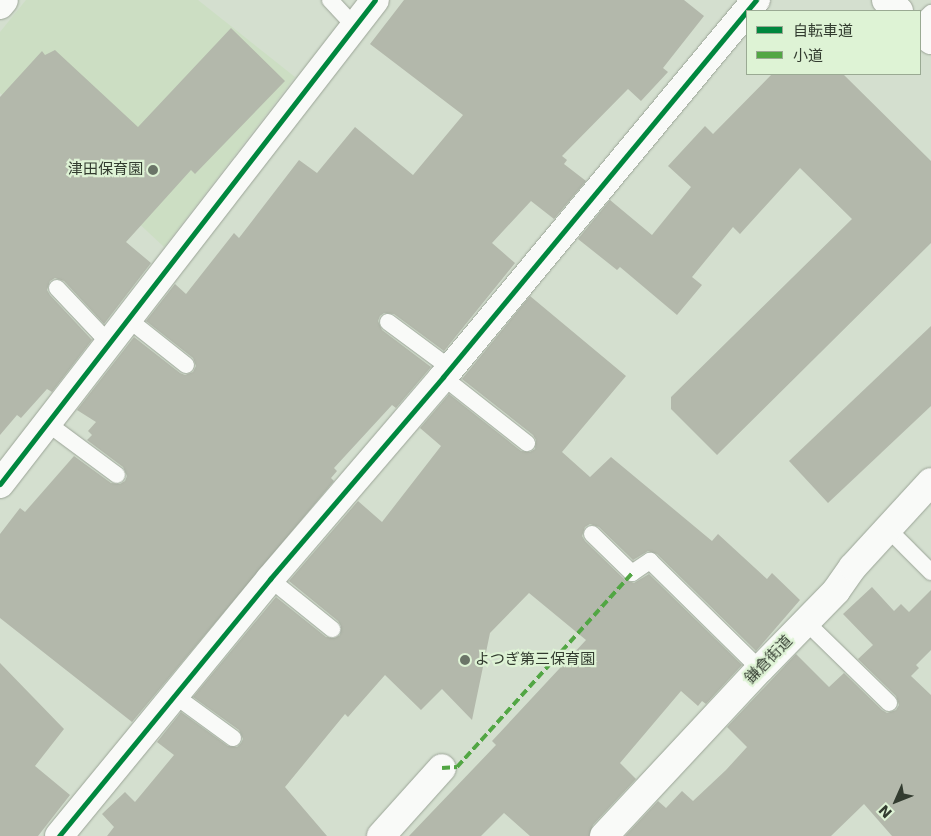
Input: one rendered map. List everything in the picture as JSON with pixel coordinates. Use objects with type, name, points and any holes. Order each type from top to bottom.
[{"type":"street","points":[[0,5],[4,0]]},
{"type":"street","points":[[0,484],[376,0]]},
{"type":"street","points":[[748,10],[756,0]]},
{"type":"street","points":[[886,0],[898,10]]},
{"type":"street","points":[[59,836],[270,579],[446,373],[746,12]]},
{"type":"street","points":[[921,31],[931,40]]},
{"type":"street","name":"鎌倉街道","points":[[604,836],[760,669],[836,591],[853,567],[931,482]]},
{"type":"street","points":[[381,836],[442,768]]},
{"type":"lane","points":[[330,0],[355,27]]},
{"type":"lane","points":[[921,23],[931,13]]},
{"type":"lane","points":[[56,288],[109,343]]},
{"type":"lane","points":[[128,319],[186,365]]},
{"type":"lane","points":[[388,322],[527,443]]},
{"type":"lane","points":[[47,423],[117,476]]},
{"type":"lane","points":[[888,529],[931,572]]},
{"type":"lane","points":[[592,534],[632,573],[650,562],[760,669]]},
{"type":"lane","points":[[270,579],[332,629]]},
{"type":"lane","points":[[806,622],[889,703]]},
{"type":"lane","points":[[174,695],[233,738]]},
{"type":"shaded area","name":"津田保育園","points":[[26,0],[198,0],[295,77],[164,247],[0,93],[0,32]]},
{"type":"building","points":[[404,0],[684,0],[704,16],[663,68],[668,72],[641,101],[628,89],[562,156],[567,160],[564,164],[586,181],[554,219],[531,201],[492,243],[515,263],[444,351],[394,314],[384,313],[380,316],[378,321],[382,330],[431,367],[396,408],[392,405],[334,468],[337,471],[331,478],[334,481],[132,722],[0,618],[0,534],[20,508],[25,512],[74,456],[111,483],[120,484],[125,481],[127,476],[123,467],[87,440],[92,435],[88,431],[96,422],[77,410],[134,337],[180,373],[185,375],[193,372],[196,366],[193,358],[146,321],[175,284],[186,294],[234,233],[239,238],[299,160],[317,173],[355,127],[413,175],[463,115],[370,44]]},
{"type":"building","points":[[231,28],[285,81],[195,174],[191,170],[126,242],[151,263],[104,324],[64,281],[55,278],[50,281],[47,290],[50,295],[92,340],[52,392],[47,389],[21,418],[17,415],[0,435],[0,97],[42,51],[45,55],[55,50],[138,127]]},
{"type":"building","points":[[771,75],[844,75],[931,161],[931,243],[717,455],[671,409],[671,397],[852,219],[800,168],[740,234],[733,227],[692,277],[702,285],[677,315],[620,267],[617,270],[578,239],[610,200],[652,235],[691,187],[668,166],[705,126],[713,134]]},
{"type":"building","points":[[530,296],[626,376],[562,452],[590,477],[611,457],[712,541],[718,534],[767,579],[772,573],[800,600],[756,651],[657,554],[648,551],[633,560],[599,527],[590,524],[585,527],[582,536],[585,541],[625,580],[634,583],[649,574],[742,665],[706,704],[702,701],[698,706],[681,691],[620,763],[636,779],[593,825],[589,836],[530,836],[504,813],[481,836],[409,836],[496,745],[492,741],[586,640],[529,593],[490,633],[472,720],[442,689],[421,710],[385,675],[348,717],[345,714],[285,787],[327,836],[107,836],[114,827],[102,814],[125,792],[135,802],[174,755],[157,742],[181,712],[228,746],[237,747],[241,743],[243,739],[239,730],[193,697],[276,597],[326,637],[335,638],[340,635],[341,626],[338,621],[289,581],[358,501],[382,522],[441,446],[420,428],[449,394],[521,451],[530,452],[535,449],[536,440],[533,435],[462,379]]},
{"type":"building","points":[[931,326],[931,406],[828,503],[789,461]]},
{"type":"building","points":[[872,587],[894,611],[901,604],[909,612],[931,590],[931,650],[916,665],[919,668],[911,676],[931,695],[931,836],[892,836],[864,804],[831,836],[625,836],[658,801],[666,808],[682,791],[693,801],[726,770],[747,747],[727,727],[796,654],[829,687],[844,673],[882,710],[887,713],[896,710],[899,705],[896,696],[858,659],[873,645],[843,614]]},
{"type":"building","points":[[0,663],[64,729],[35,766],[70,795],[38,836],[0,836]]},
{"type":"marked path","points":[[442,768],[457,767],[632,573]]},
{"type":"cycle path","points":[[0,484],[375,0]]},
{"type":"cycle path","points":[[748,10],[756,0]]},
{"type":"cycle path","points":[[59,836],[270,579],[443,377],[746,12]]},
{"type":"place","name":"津田保育園","points":[[153,170]]},
{"type":"place","name":"よつぎ第三保育園","points":[[465,660]]}]
